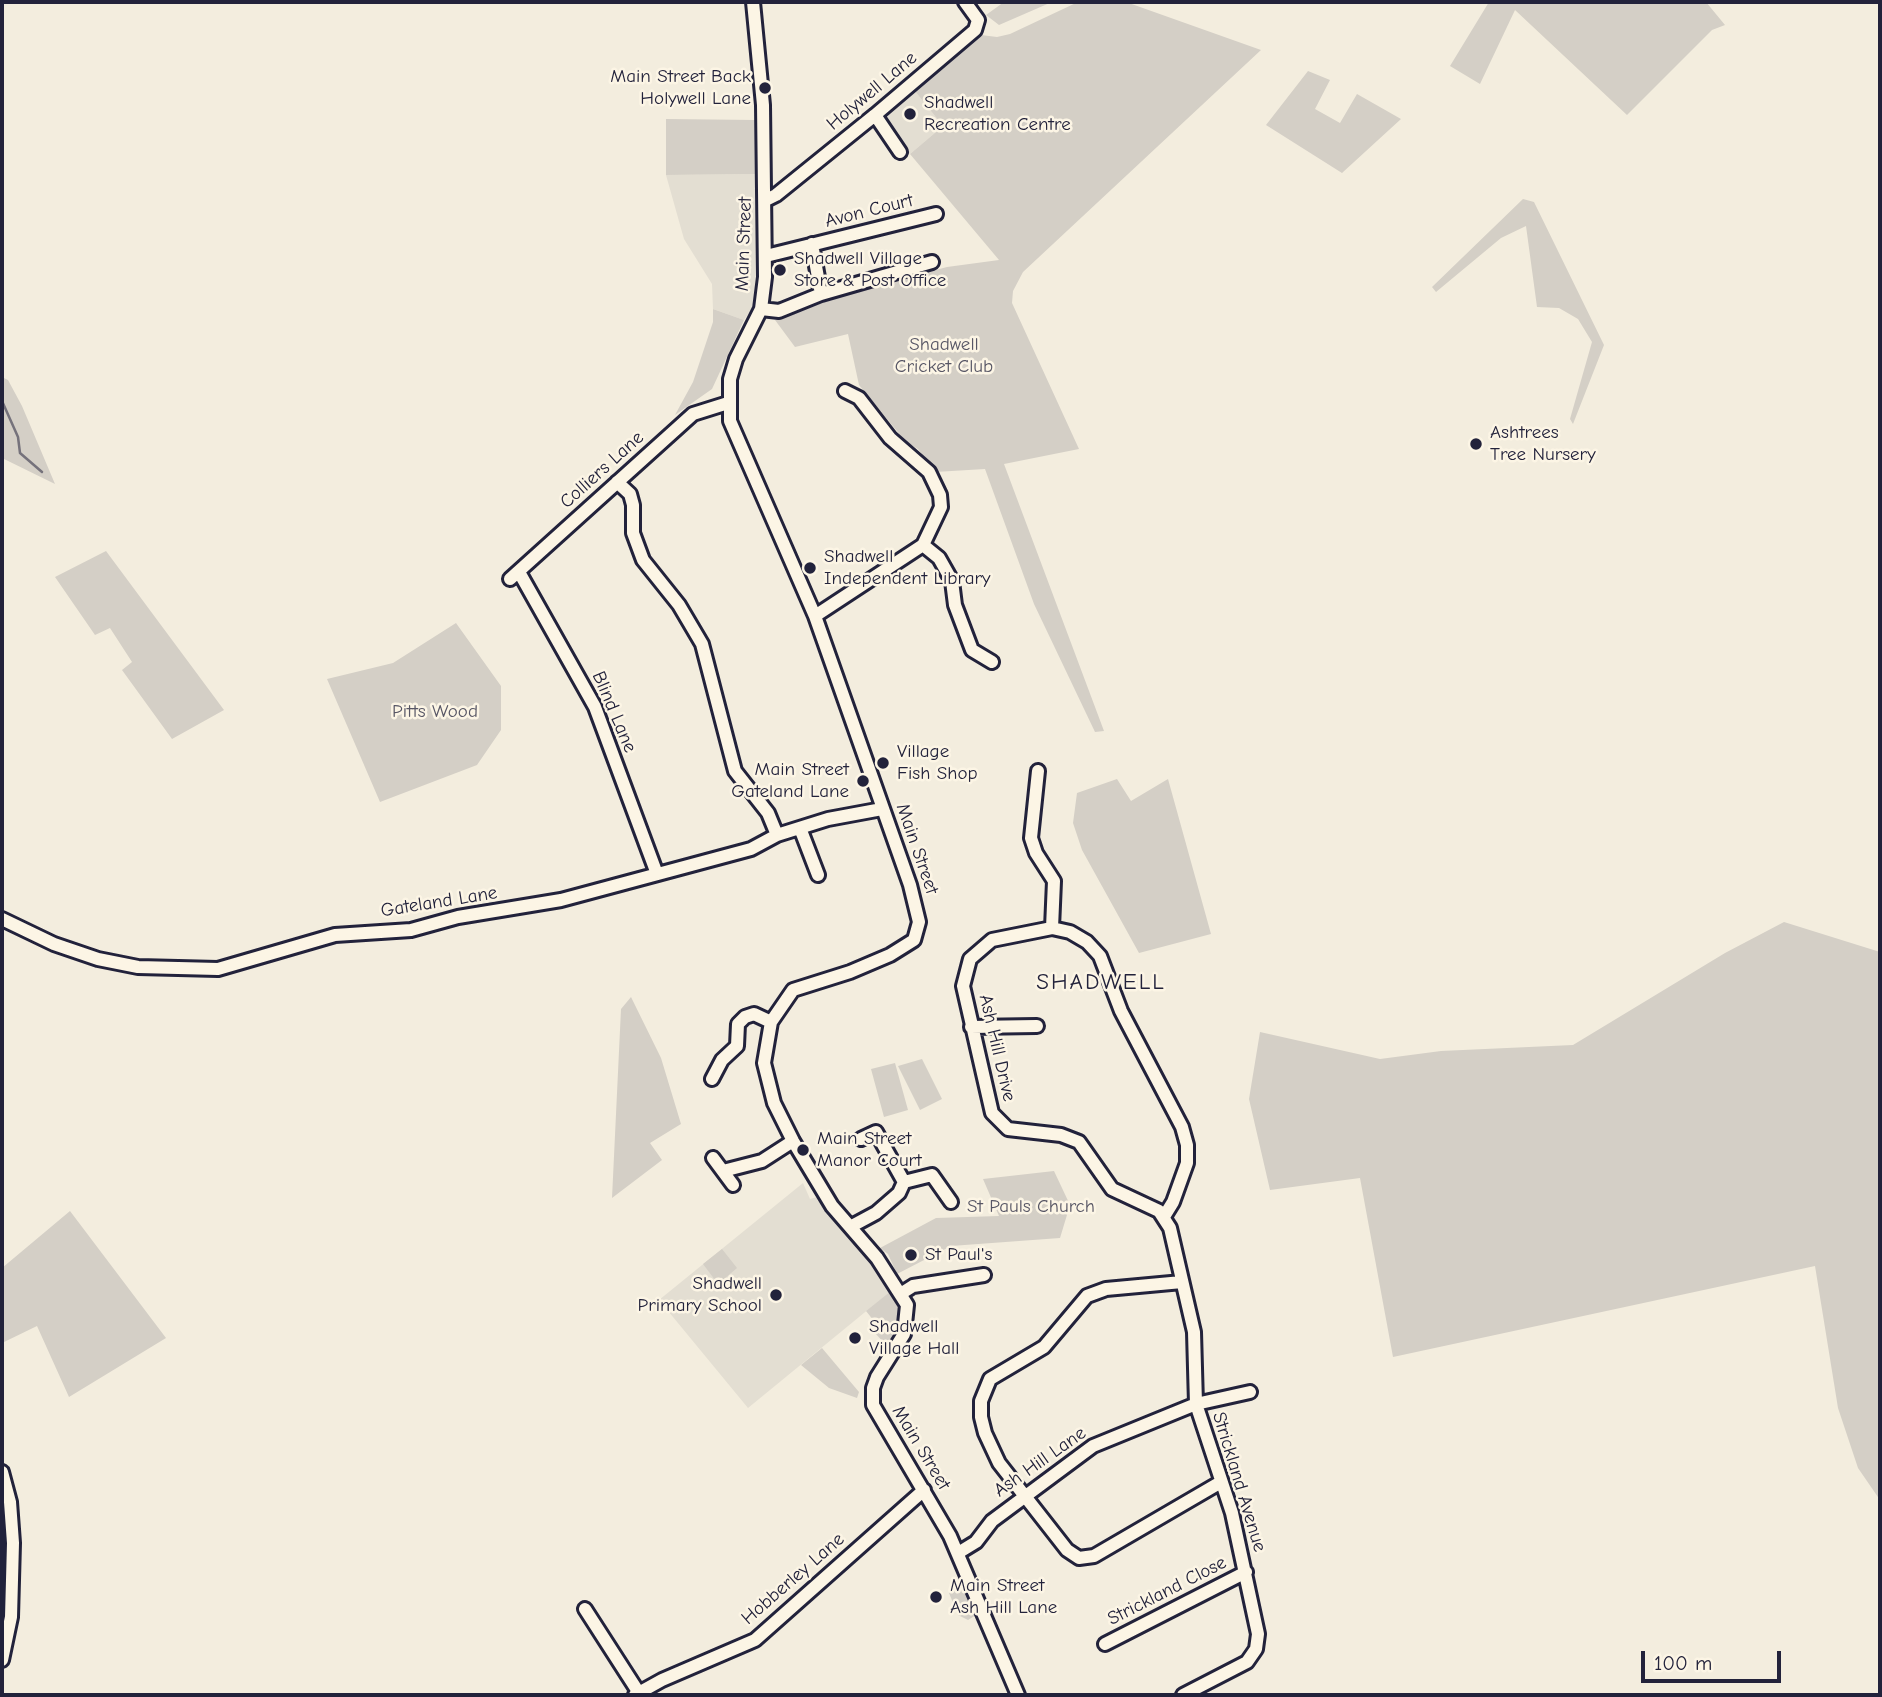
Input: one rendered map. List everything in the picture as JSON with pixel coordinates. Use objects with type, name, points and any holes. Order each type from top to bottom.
[{"type":"street","name":"Main Street","points":[[753,2],[763,105],[766,256],[761,309],[736,359],[730,379],[728,403],[737,443],[815,617],[918,909],[918,934],[908,944],[871,964],[793,990],[771,1022],[765,1063],[768,1083],[793,1141],[832,1206],[877,1258],[902,1293],[907,1305],[907,1323],[877,1377],[872,1397],[883,1425],[924,1490],[958,1553],[1018,1695]]},
{"type":"street","name":"Holywell Lane","points":[[766,200],[776,195],[875,115],[975,30],[978,20],[965,2]]},
{"type":"street","points":[[875,115],[900,152]]},
{"type":"street","name":"Avon Court","points":[[766,256],[936,215]]},
{"type":"street","name":"Avon Court","points":[[812,244],[821,294]]},
{"type":"street","points":[[761,309],[779,312],[821,294],[932,262]]},
{"type":"street","points":[[815,617],[923,545],[941,507],[940,495],[929,472],[890,438],[859,398],[845,391]]},
{"type":"street","name":"Colliers Lane","points":[[514,576],[693,414],[728,403]]},
{"type":"street","points":[[617,481],[630,494],[634,505],[634,533],[643,561],[679,605],[702,643],[735,771],[768,813],[777,835]]},
{"type":"street","points":[[923,545],[939,558],[952,580],[955,605],[972,650],[992,662]]},
{"type":"street","name":"Blind Lane","points":[[514,576],[595,707],[657,874]]},
{"type":"street","points":[[1038,771],[1031,838],[1036,853],[1054,881],[1052,928],[1070,932],[1087,942],[1100,956],[1126,1022],[1182,1127],[1187,1163],[1174,1202],[1165,1215],[1195,1343],[1193,1377],[1196,1404]]},
{"type":"street","name":"Gateland Lane","points":[[2,919],[54,944],[98,959],[138,967],[218,969],[311,940],[363,932],[411,930],[458,917],[530,907],[751,849],[777,835],[882,808]]},
{"type":"street","points":[[800,828],[818,875]]},
{"type":"street","name":"Ash Hill Drive","points":[[1052,928],[992,940],[970,959],[963,986],[988,1102],[999,1122],[1019,1132],[1071,1137],[1086,1149],[1117,1194],[1165,1215]]},
{"type":"street","points":[[713,1082],[722,1060],[737,1046],[738,1024],[745,1017],[754,1014],[771,1022]]},
{"type":"street","points":[[971,1027],[1037,1027]]},
{"type":"street","points":[[862,1139],[876,1132],[904,1182]]},
{"type":"street","points":[[723,1171],[762,1161],[793,1141]]},
{"type":"street","points":[[713,1158],[733,1185]]},
{"type":"street","points":[[904,1182],[932,1175],[951,1202]]},
{"type":"street","points":[[850,1227],[876,1213],[899,1193],[904,1182]]},
{"type":"street","points":[[902,1293],[914,1286],[984,1275]]},
{"type":"street","points":[[1182,1282],[1096,1292],[1077,1305],[1044,1347],[990,1379],[981,1401],[985,1433],[999,1463],[1066,1550],[1079,1558],[1087,1558],[1221,1482]]},
{"type":"street","name":"Ash Hill Lane","points":[[958,1553],[976,1542],[992,1521],[1093,1446],[1196,1404],[1250,1392]]},
{"type":"street","name":"Strickland Avenue","points":[[1183,1695],[1247,1662],[1256,1649],[1258,1634],[1232,1513],[1196,1404]]},
{"type":"street","points":[[2,1472],[10,1502],[13,1543],[11,1617],[2,1660]]},
{"type":"street","name":"Hobberley Lane","points":[[637,1694],[755,1640],[924,1490]]},
{"type":"street","name":"Strickland Close","points":[[1105,1644],[1246,1572]]},
{"type":"street","points":[[585,1609],[637,1694]]},
{"type":"shaded area","points":[[914,90],[943,126],[910,154],[881,117]]},
{"type":"shaded area","points":[[758,174],[755,304],[744,320],[713,309],[712,284],[684,239],[666,175]]},
{"type":"shaded area","name":"Shadwell Primary School","points":[[803,1183],[810,1199],[821,1196],[838,1223],[892,1290],[748,1408],[659,1300]]},
{"type":"green space","points":[[1004,2],[1052,2],[999,25],[986,15]]},
{"type":"green space","name":"Shadwell Cricket Club","points":[[1078,2],[1126,2],[1261,50],[1023,272],[1013,291],[1012,303],[1079,449],[1004,464],[1104,731],[1095,732],[1034,604],[985,469],[935,472],[918,449],[906,442],[859,385],[848,334],[795,347],[775,320],[849,293],[947,267],[999,260],[910,154],[943,126],[914,90],[981,35],[997,37],[1010,34]]},
{"type":"green space","points":[[1489,2],[1706,2],[1725,25],[1712,30],[1627,115],[1515,10],[1480,84],[1450,66]]},
{"type":"green space","points":[[1308,71],[1330,80],[1315,109],[1340,123],[1357,94],[1401,119],[1342,173],[1266,125]]},
{"type":"green space","points":[[666,119],[755,120],[758,174],[666,175]]},
{"type":"green space","points":[[1523,199],[1534,202],[1604,345],[1573,424],[1570,419],[1592,342],[1578,319],[1559,308],[1537,307],[1526,226],[1501,238],[1436,292],[1432,287]]},
{"type":"green space","points":[[713,309],[744,320],[712,389],[675,415],[693,382],[713,322]]},
{"type":"green space","points":[[2,377],[8,380],[22,406],[55,484],[2,458]]},
{"type":"green space","points":[[106,551],[224,710],[172,739],[122,670],[132,662],[110,628],[95,635],[55,577]]},
{"type":"green space","name":"Pitts Wood","points":[[456,623],[501,686],[501,730],[477,765],[380,802],[327,679],[393,663]]},
{"type":"green space","points":[[1117,779],[1131,801],[1168,779],[1211,934],[1139,953],[1082,850],[1073,823],[1077,793]]},
{"type":"green space","points":[[1784,922],[1880,952],[1880,1500],[1858,1468],[1838,1408],[1815,1266],[1393,1357],[1360,1178],[1270,1190],[1249,1099],[1260,1032],[1380,1059],[1441,1051],[1573,1045],[1725,953]]},
{"type":"green space","points":[[631,997],[661,1058],[681,1124],[650,1143],[662,1160],[612,1198],[621,1009]]},
{"type":"green space","points":[[922,1059],[942,1099],[920,1110],[898,1066]]},
{"type":"green space","points":[[895,1063],[908,1110],[884,1117],[871,1069]]},
{"type":"green space","name":"St Pauls Church","points":[[1054,1171],[1070,1205],[1060,1238],[951,1246],[897,1274],[888,1254],[880,1248],[936,1218],[999,1216],[983,1179]]},
{"type":"green space","points":[[70,1211],[166,1338],[69,1397],[37,1326],[2,1343],[2,1268]]},
{"type":"green space","points":[[722,1249],[737,1268],[718,1284],[703,1264]]},
{"type":"green space","points":[[892,1290],[897,1299],[900,1326],[889,1348],[873,1331],[878,1326],[866,1311]]},
{"type":"green space","points":[[822,1348],[859,1392],[857,1398],[829,1388],[801,1365]]},
{"type":"green space","points":[[960,1580],[976,1615],[968,1620],[958,1615],[949,1593],[950,1584]]},
{"type":"waterway","points":[[2,401],[18,437],[20,453],[42,472]]},
{"type":"place","name":"Main Street Back Holywell Lane","points":[[765,88]]},
{"type":"place","name":"Shadwell Recreation Centre","points":[[910,114]]},
{"type":"place","name":"Shadwell Village Store & Post Office","points":[[780,270]]},
{"type":"place","name":"Ashtrees Tree Nursery","points":[[1476,444]]},
{"type":"place","name":"Shadwell Independent Library","points":[[810,568]]},
{"type":"place","name":"Village Fish Shop","points":[[883,763]]},
{"type":"place","name":"Main Street Gateland Lane","points":[[863,781]]},
{"type":"place","name":"Main Street Manor Court","points":[[803,1150]]},
{"type":"place","name":"St Paul's","points":[[911,1255]]},
{"type":"place","name":"Shadwell Primary School","points":[[776,1295]]},
{"type":"place","name":"Shadwell Village Hall","points":[[855,1338]]},
{"type":"place","name":"Main Street Ash Hill Lane","points":[[936,1597]]},
{"type":"district","name":"SHADWELL","points":[[1101,982]]}]
